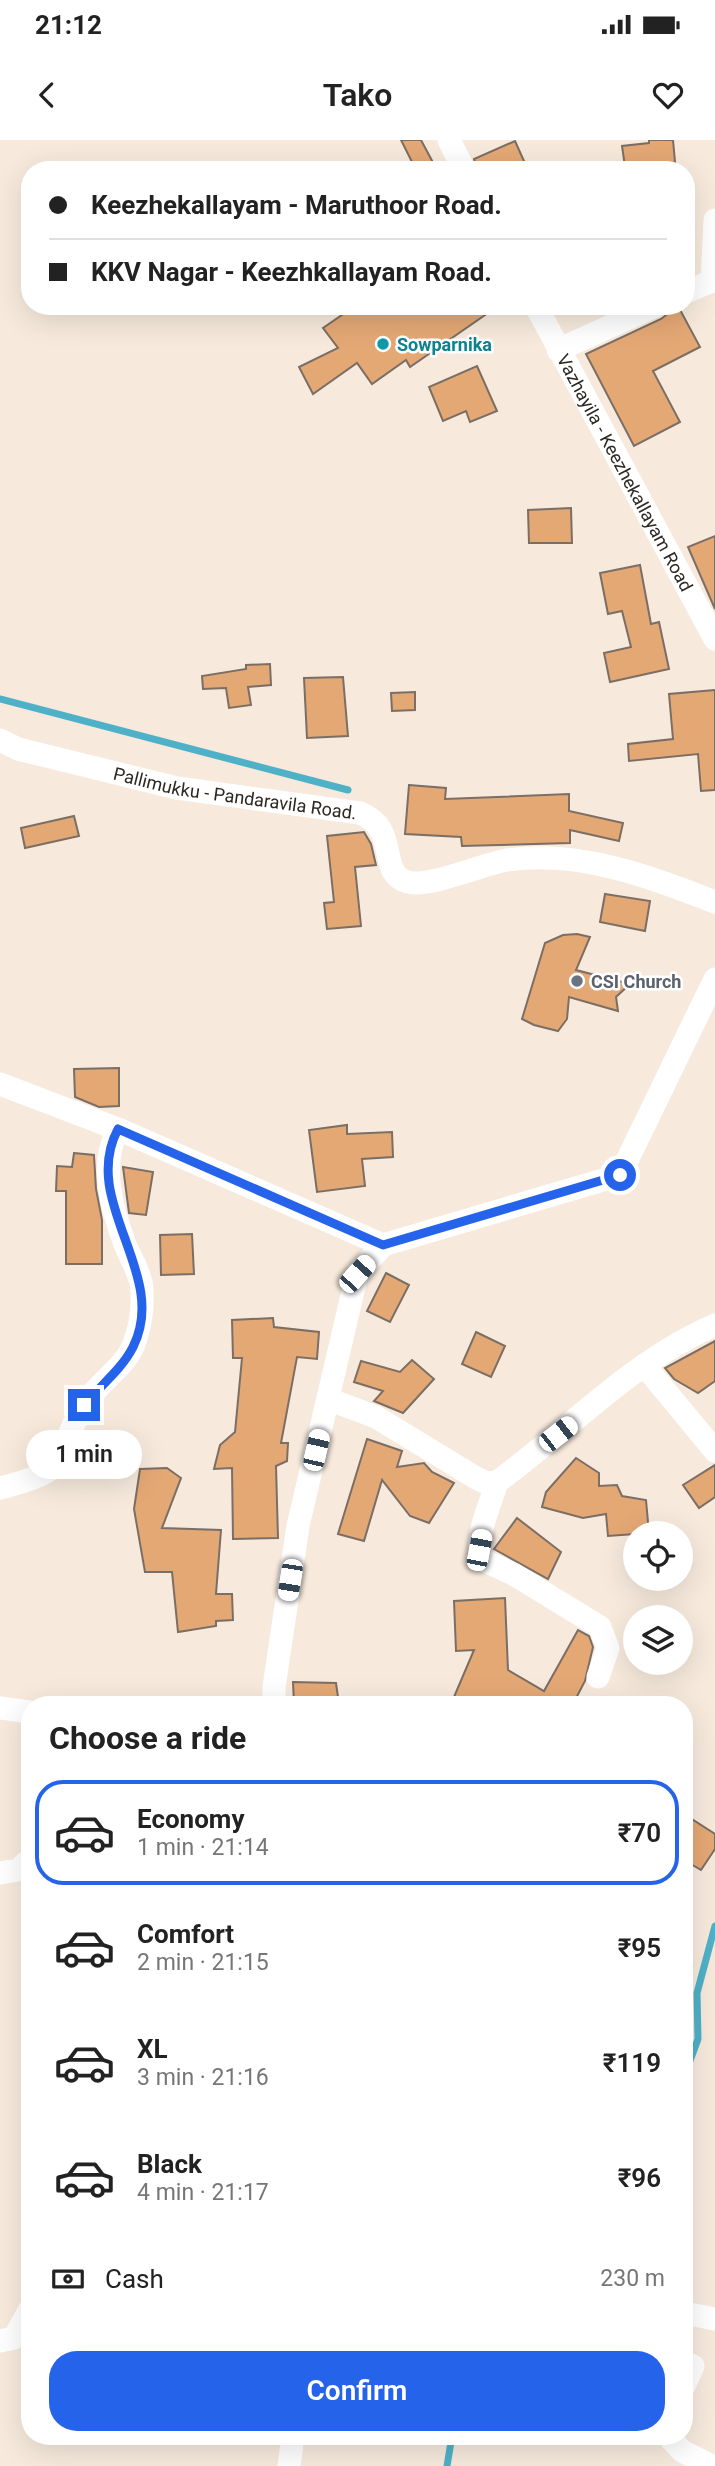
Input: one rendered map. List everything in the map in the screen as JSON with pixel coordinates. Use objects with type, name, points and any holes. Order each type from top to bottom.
[{"type":"street","points":[[449,140],[460,161]]},
{"type":"street","points":[[695,288],[712,281],[715,220]]},
{"type":"street","name":"Vazhayila - Keezhekallayam Road","points":[[540,315],[715,639]]},
{"type":"street","points":[[558,350],[635,315]]},
{"type":"street","name":"Pallimukku - Pandaravila Road.","points":[[0,740],[18,749],[177,788],[360,813],[376,820],[382,828],[390,863],[396,876],[407,882],[425,882],[506,860],[563,856],[653,878],[715,902]]},
{"type":"street","points":[[274,1696],[298,1526],[357,1274],[383,1245],[620,1175],[715,979]]},
{"type":"street","points":[[0,1084],[118,1129],[383,1245]]},
{"type":"street","points":[[0,1488],[48,1473],[58,1463],[84,1405],[133,1346],[142,1314],[143,1289],[115,1209],[107,1166],[109,1146],[118,1129]]},
{"type":"street","points":[[328,1399],[376,1417],[476,1478],[487,1483],[497,1482],[644,1365],[683,1338],[715,1325]]},
{"type":"street","points":[[644,1365],[715,1451]]},
{"type":"street","points":[[497,1482],[481,1540],[481,1559],[514,1575],[600,1627],[608,1648],[597,1677]]},
{"type":"street","points":[[0,1707],[21,1710]]},
{"type":"street","points":[[0,1874],[21,1867]]},
{"type":"street","points":[[693,2315],[715,2319]]},
{"type":"street","points":[[0,2342],[14,2338],[21,2325]]},
{"type":"street","points":[[289,2466],[292,2445]]},
{"type":"street","points":[[676,2445],[682,2451],[712,2466]]},
{"type":"building","points":[[401,140],[421,140],[432,161],[412,161]]},
{"type":"building","points":[[649,140],[673,140],[675,161],[624,161],[622,146],[649,143]]},
{"type":"building","points":[[515,141],[524,161],[475,161],[474,159]]},
{"type":"building","name":"Sowparnika","points":[[342,315],[485,315],[410,367],[406,360],[372,384],[357,363],[313,394],[299,367],[338,348],[323,328]]},
{"type":"building","points":[[666,315],[683,315],[700,347],[653,371],[680,422],[634,446],[586,354]]},
{"type":"building","points":[[477,366],[497,411],[470,422],[466,411],[443,421],[429,387]]},
{"type":"building","points":[[571,508],[572,543],[529,543],[528,510]]},
{"type":"building","points":[[715,536],[715,609],[688,547]]},
{"type":"building","points":[[640,565],[651,624],[659,622],[669,669],[610,682],[604,653],[631,647],[622,611],[608,614],[600,573]]},
{"type":"building","points":[[270,664],[271,685],[248,687],[251,705],[229,708],[226,688],[203,689],[202,676],[246,669],[246,665]]},
{"type":"building","points":[[343,677],[348,736],[307,738],[304,678]]},
{"type":"building","points":[[715,690],[715,790],[701,791],[698,754],[629,761],[628,744],[673,739],[669,694]]},
{"type":"building","points":[[415,692],[415,710],[392,711],[391,693]]},
{"type":"building","points":[[409,785],[446,788],[445,799],[569,794],[569,811],[623,823],[619,841],[570,830],[570,843],[462,846],[461,837],[405,834]]},
{"type":"building","points":[[74,816],[79,836],[25,848],[21,828]]},
{"type":"building","points":[[364,832],[371,844],[376,865],[355,867],[361,926],[327,929],[324,903],[334,902],[327,836]]},
{"type":"building","points":[[605,894],[650,901],[645,931],[600,922]]},
{"type":"building","name":"CSI Church","points":[[563,935],[590,937],[576,970],[630,984],[616,997],[618,1011],[569,997],[567,1019],[558,1031],[522,1019],[545,943]]},
{"type":"building","points":[[119,1068],[119,1106],[99,1107],[75,1097],[74,1069]]},
{"type":"building","points":[[347,1125],[347,1134],[392,1132],[393,1157],[362,1159],[365,1186],[317,1192],[309,1130]]},
{"type":"building","points":[[74,1153],[94,1155],[96,1189],[102,1220],[102,1264],[66,1264],[66,1191],[56,1191],[57,1166],[72,1167]]},
{"type":"building","points":[[123,1167],[153,1172],[146,1215],[129,1213]]},
{"type":"building","points":[[192,1234],[194,1274],[161,1275],[160,1235]]},
{"type":"building","points":[[386,1273],[409,1285],[390,1322],[367,1311]]},
{"type":"building","points":[[273,1318],[274,1327],[319,1332],[317,1359],[297,1357],[281,1443],[288,1443],[287,1461],[276,1466],[278,1538],[233,1539],[232,1468],[214,1469],[220,1445],[235,1432],[242,1358],[233,1358],[232,1320]]},
{"type":"building","points":[[476,1332],[505,1346],[491,1377],[462,1364]]},
{"type":"building","points":[[715,1341],[715,1381],[698,1393],[674,1379],[665,1368]]},
{"type":"building","points":[[412,1360],[434,1379],[403,1413],[374,1401],[383,1391],[354,1382],[361,1361],[400,1372]]},
{"type":"building","points":[[367,1439],[402,1451],[397,1467],[424,1463],[432,1472],[454,1483],[429,1523],[410,1516],[382,1480],[364,1541],[338,1534]]},
{"type":"building","points":[[576,1458],[599,1473],[599,1486],[617,1485],[622,1496],[646,1500],[648,1521],[623,1521],[623,1535],[608,1536],[606,1514],[583,1518],[542,1507],[546,1492]]},
{"type":"building","points":[[715,1465],[715,1497],[699,1508],[683,1485]]},
{"type":"building","points":[[167,1468],[181,1478],[162,1528],[221,1530],[216,1594],[232,1594],[233,1620],[216,1621],[216,1626],[178,1632],[172,1572],[145,1572],[134,1509],[140,1469]]},
{"type":"building","points":[[517,1518],[561,1552],[548,1579],[494,1549]]},
{"type":"building","points":[[505,1598],[508,1670],[544,1691],[578,1630],[589,1636],[593,1647],[585,1681],[577,1696],[454,1696],[474,1650],[456,1651],[454,1601]]},
{"type":"building","points":[[293,1682],[336,1683],[338,1696],[294,1696]]},
{"type":"building","points":[[693,1820],[715,1834],[715,1849],[701,1870],[693,1865]]},
{"type":"waterway","points":[[0,699],[348,790]]},
{"type":"waterway","points":[[693,2053],[698,2039],[697,1993],[715,1926]]},
{"type":"waterway","points":[[447,2466],[450,2445]]},
{"type":"place","name":"Sowparnika","points":[[383,344]]},
{"type":"place","name":"CSI Church","points":[[577,981]]},
{"type":"route","points":[[84,1405],[133,1346],[142,1314],[143,1289],[125,1244],[107,1166],[109,1146],[118,1129],[383,1245],[620,1175]]}]
